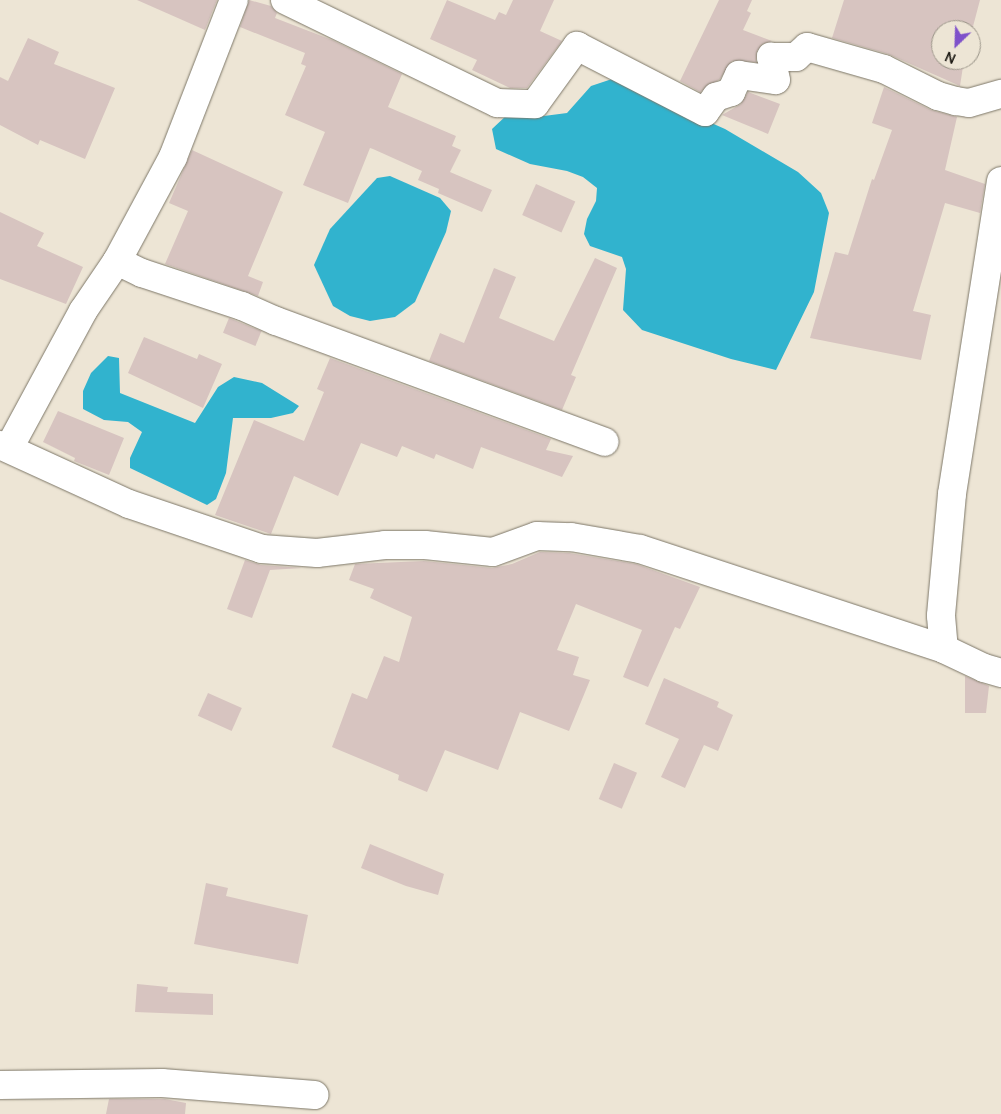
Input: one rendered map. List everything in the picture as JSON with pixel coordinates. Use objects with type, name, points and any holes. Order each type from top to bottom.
[{"type":"street","points":[[234,0],[173,157],[117,261],[83,311],[5,446],[129,504],[262,549],[317,553],[385,545],[425,544],[494,552],[537,536],[571,537],[640,549],[944,649],[984,668],[1001,672]]},
{"type":"street","points":[[285,0],[497,104],[535,104],[578,46],[704,112],[716,97],[731,92],[739,75],[776,80],[771,57],[796,57],[807,47],[884,69],[938,96],[956,101],[969,103],[1001,94]]},
{"type":"street","points":[[944,649],[941,616],[952,494],[1001,181]]},
{"type":"street","points":[[117,261],[142,273],[242,306],[276,321],[604,442]]},
{"type":"street","points":[[0,1085],[162,1083],[315,1095]]},
{"type":"water","points":[[612,79],[725,129],[798,172],[821,193],[829,213],[814,292],[776,370],[731,359],[642,330],[623,310],[626,269],[622,257],[590,246],[584,234],[587,219],[596,201],[597,188],[583,177],[567,171],[530,164],[496,149],[492,129],[508,114],[544,116],[567,113],[591,86]]},
{"type":"water","points":[[390,176],[440,198],[451,211],[446,232],[415,302],[395,317],[370,321],[350,316],[333,306],[314,265],[330,229],[377,178]]},
{"type":"water","points":[[108,356],[119,358],[120,393],[195,423],[218,387],[234,377],[262,383],[299,406],[293,413],[271,418],[233,418],[226,473],[216,499],[207,505],[130,468],[130,458],[142,432],[128,422],[104,420],[83,409],[83,391],[91,373]]},
{"type":"building","points":[[137,0],[217,0],[205,30]]},
{"type":"building","points":[[249,0],[271,6],[277,13],[275,18],[332,40],[402,74],[388,107],[456,136],[452,146],[461,150],[450,172],[492,190],[482,212],[438,193],[439,189],[418,180],[422,171],[370,148],[348,203],[303,185],[325,132],[285,115],[306,66],[301,64],[305,53],[240,27]]},
{"type":"building","points":[[447,0],[495,20],[499,12],[506,15],[513,0],[554,0],[540,31],[562,41],[527,88],[510,88],[472,70],[477,60],[430,39]]},
{"type":"building","points":[[719,0],[752,0],[747,11],[751,13],[743,30],[772,41],[763,44],[757,51],[756,62],[732,61],[720,79],[700,92],[680,81]]},
{"type":"building","points":[[844,0],[980,0],[975,20],[931,20],[931,70],[962,70],[960,86],[888,54],[832,38]]},
{"type":"building","points":[[28,38],[59,52],[54,64],[115,88],[85,159],[40,140],[38,145],[0,125],[0,77],[8,81]]},
{"type":"building","points":[[884,87],[931,110],[957,117],[945,170],[985,184],[980,213],[945,203],[913,311],[931,315],[921,360],[810,338],[835,252],[848,255],[872,179],[874,180],[892,130],[872,123]]},
{"type":"building","points":[[748,92],[780,104],[768,134],[722,115],[741,104]]},
{"type":"building","points":[[192,150],[283,192],[248,276],[263,282],[258,296],[165,264],[188,211],[169,203]]},
{"type":"building","points":[[536,184],[575,201],[561,233],[522,215]]},
{"type":"building","points":[[0,212],[44,233],[37,246],[83,267],[66,304],[0,279]]},
{"type":"building","points":[[595,258],[617,268],[571,375],[576,377],[562,410],[429,361],[440,333],[464,343],[494,268],[516,277],[499,318],[554,341]]},
{"type":"building","points":[[229,318],[261,331],[255,346],[223,333]]},
{"type":"building","points":[[144,337],[197,359],[199,354],[222,364],[203,408],[128,373]]},
{"type":"building","points":[[330,358],[551,439],[546,450],[573,456],[562,477],[481,447],[473,469],[436,454],[434,459],[402,446],[397,457],[361,443],[338,496],[294,476],[271,534],[215,515],[254,420],[304,441],[324,392],[317,389]]},
{"type":"building","points":[[58,411],[124,438],[109,475],[74,461],[75,458],[43,442]]},
{"type":"building","points":[[540,552],[569,553],[636,564],[700,587],[680,629],[675,627],[648,687],[623,677],[642,630],[576,604],[557,650],[579,657],[573,675],[590,680],[569,731],[520,712],[498,770],[445,750],[427,792],[398,780],[399,775],[332,747],[352,693],[367,699],[384,656],[399,662],[412,617],[370,598],[374,589],[349,580],[355,564],[424,561],[492,568],[512,564]]},
{"type":"building","points":[[245,560],[261,565],[302,568],[270,570],[252,618],[227,609]]},
{"type":"building","points":[[965,676],[989,686],[986,713],[965,713]]},
{"type":"building","points":[[664,678],[719,702],[717,707],[733,715],[718,751],[704,745],[685,788],[661,777],[679,739],[645,724]]},
{"type":"building","points":[[208,693],[242,708],[232,731],[198,716]]},
{"type":"building","points":[[614,763],[637,773],[622,809],[599,799]]},
{"type":"building","points":[[370,844],[444,874],[438,895],[406,886],[361,868]]},
{"type":"building","points":[[206,883],[228,888],[226,896],[308,915],[298,964],[194,944]]},
{"type":"building","points":[[137,984],[168,987],[167,992],[213,994],[213,1015],[135,1012]]},
{"type":"building","points":[[109,1099],[165,1099],[186,1103],[185,1114],[106,1114]]}]
